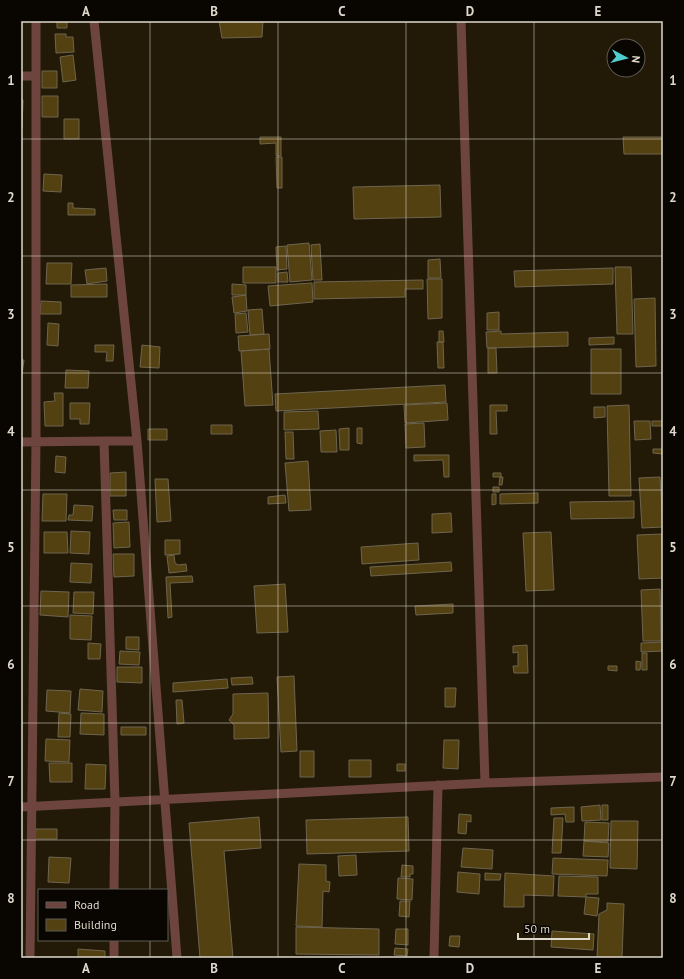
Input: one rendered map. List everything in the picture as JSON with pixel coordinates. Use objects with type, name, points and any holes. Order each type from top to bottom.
[{"type":"street","points":[[30,958],[36,441],[36,21]]},
{"type":"street","points":[[94,21],[138,441],[177,958]]},
{"type":"street","points":[[461,21],[485,783]]},
{"type":"street","points":[[21,76],[36,76]]},
{"type":"street","points":[[104,441],[115,802],[114,889]]},
{"type":"street","points":[[21,442],[138,441]]},
{"type":"street","points":[[21,807],[485,783],[663,777]]},
{"type":"street","points":[[434,958],[438,786]]},
{"type":"street","points":[[114,941],[114,958]]},
{"type":"building","points":[[57,21],[67,21],[67,28],[57,28]]},
{"type":"building","points":[[219,21],[263,21],[262,37],[222,38]]},
{"type":"building","points":[[55,34],[66,34],[66,37],[73,37],[74,52],[56,53]]},
{"type":"building","points":[[73,55],[76,80],[63,82],[60,57]]},
{"type":"building","points":[[42,71],[57,71],[57,88],[42,88]]},
{"type":"building","points":[[42,96],[58,96],[58,117],[42,117]]},
{"type":"building","points":[[21,100],[23,100],[22,128],[21,128]]},
{"type":"building","points":[[64,119],[79,119],[79,139],[64,139]]},
{"type":"building","points":[[260,137],[281,137],[281,156],[276,156],[276,143],[260,144]]},
{"type":"building","points":[[623,137],[663,137],[663,154],[624,154]]},
{"type":"building","points":[[276,157],[282,157],[282,188],[277,188]]},
{"type":"building","points":[[44,174],[62,175],[61,192],[43,191]]},
{"type":"building","points":[[440,185],[441,217],[354,219],[353,187]]},
{"type":"building","points":[[68,203],[73,203],[73,208],[95,209],[95,215],[68,215]]},
{"type":"building","points":[[309,243],[312,280],[290,282],[287,245]]},
{"type":"building","points":[[320,244],[322,280],[313,280],[311,245]]},
{"type":"building","points":[[286,246],[287,269],[277,270],[276,247]]},
{"type":"building","points":[[440,259],[441,278],[428,278],[428,260]]},
{"type":"building","points":[[47,263],[72,263],[71,284],[46,284]]},
{"type":"building","points":[[243,267],[276,267],[276,283],[243,283]]},
{"type":"building","points":[[615,267],[631,267],[633,334],[617,334]]},
{"type":"building","points":[[106,268],[107,281],[87,284],[85,270]]},
{"type":"building","points":[[613,268],[613,284],[515,287],[514,271]]},
{"type":"building","points":[[287,272],[288,282],[278,282],[278,273]]},
{"type":"building","points":[[427,279],[442,279],[442,318],[428,319]]},
{"type":"building","points":[[423,280],[423,289],[405,289],[405,297],[314,299],[314,282]]},
{"type":"building","points":[[312,283],[313,302],[270,306],[268,286]]},
{"type":"building","points":[[107,284],[107,297],[71,297],[71,285]]},
{"type":"building","points":[[232,284],[246,285],[246,295],[232,295]]},
{"type":"building","points":[[246,295],[247,311],[234,313],[232,297]]},
{"type":"building","points":[[655,298],[656,366],[636,367],[634,299]]},
{"type":"building","points":[[41,301],[61,302],[61,314],[40,314]]},
{"type":"building","points":[[262,309],[264,334],[250,335],[248,310]]},
{"type":"building","points":[[499,312],[499,330],[487,330],[487,313]]},
{"type":"building","points":[[246,313],[248,332],[236,333],[235,314]]},
{"type":"building","points":[[48,323],[59,324],[58,346],[47,345]]},
{"type":"building","points":[[439,331],[443,331],[444,342],[439,342]]},
{"type":"building","points":[[501,331],[501,334],[568,332],[568,346],[487,348],[486,332]]},
{"type":"building","points":[[269,334],[270,349],[239,351],[238,336]]},
{"type":"building","points":[[614,337],[614,344],[589,345],[589,338]]},
{"type":"building","points":[[437,342],[443,342],[444,368],[438,368]]},
{"type":"building","points":[[95,345],[114,345],[113,361],[106,361],[107,352],[95,352]]},
{"type":"building","points":[[142,345],[160,347],[159,368],[140,367]]},
{"type":"building","points":[[488,348],[496,348],[497,373],[488,373]]},
{"type":"building","points":[[269,349],[273,405],[245,406],[241,351]]},
{"type":"building","points":[[591,349],[621,349],[621,394],[591,394]]},
{"type":"building","points":[[21,360],[24,360],[22,374],[21,374]]},
{"type":"building","points":[[66,370],[89,371],[88,388],[65,388]]},
{"type":"building","points":[[445,385],[446,402],[276,411],[275,394]]},
{"type":"building","points":[[54,393],[63,393],[63,426],[45,426],[44,402],[55,401]]},
{"type":"building","points":[[70,403],[90,403],[89,424],[80,424],[80,419],[70,419]]},
{"type":"building","points":[[447,403],[448,420],[405,423],[404,405]]},
{"type":"building","points":[[490,405],[507,405],[507,411],[496,411],[497,434],[490,434]]},
{"type":"building","points":[[629,405],[631,496],[609,496],[607,406]]},
{"type":"building","points":[[594,407],[605,407],[605,417],[594,418]]},
{"type":"building","points":[[318,411],[319,429],[284,430],[284,412]]},
{"type":"building","points":[[634,421],[650,421],[651,439],[635,440]]},
{"type":"building","points":[[652,421],[663,421],[663,426],[652,426]]},
{"type":"building","points":[[424,423],[425,447],[406,448],[405,424]]},
{"type":"building","points":[[211,425],[232,425],[232,434],[211,434]]},
{"type":"building","points":[[349,428],[349,450],[340,450],[339,429]]},
{"type":"building","points":[[357,428],[362,428],[362,444],[357,443]]},
{"type":"building","points":[[148,429],[167,429],[167,440],[148,440]]},
{"type":"building","points":[[336,430],[337,452],[321,452],[320,431]]},
{"type":"building","points":[[285,432],[293,432],[294,459],[286,459]]},
{"type":"building","points":[[653,449],[662,449],[662,454],[653,453]]},
{"type":"building","points":[[414,455],[449,455],[449,477],[444,477],[443,460],[414,461]]},
{"type":"building","points":[[56,456],[66,457],[65,473],[55,472]]},
{"type":"building","points":[[308,461],[311,510],[289,511],[285,463]]},
{"type":"building","points":[[126,472],[126,496],[110,496],[110,473]]},
{"type":"building","points":[[493,473],[501,473],[501,477],[493,477]]},
{"type":"building","points":[[500,477],[503,477],[502,485],[499,485]]},
{"type":"building","points":[[660,477],[663,527],[642,528],[639,478]]},
{"type":"building","points":[[155,479],[168,479],[171,521],[157,522]]},
{"type":"building","points":[[493,487],[499,487],[499,492],[493,492]]},
{"type":"building","points":[[538,493],[538,503],[500,504],[500,494]]},
{"type":"building","points":[[43,494],[67,494],[66,521],[42,521]]},
{"type":"building","points":[[492,494],[496,494],[496,504],[492,505]]},
{"type":"building","points":[[285,495],[286,503],[268,504],[268,497]]},
{"type":"building","points":[[634,501],[634,518],[571,519],[570,502]]},
{"type":"building","points":[[74,505],[93,506],[92,521],[68,520],[69,515],[73,515]]},
{"type":"building","points":[[113,510],[127,510],[127,520],[114,520]]},
{"type":"building","points":[[451,513],[452,532],[432,533],[432,514]]},
{"type":"building","points":[[129,522],[130,547],[114,548],[113,523]]},
{"type":"building","points":[[71,531],[90,532],[89,554],[70,553]]},
{"type":"building","points":[[44,532],[67,532],[68,553],[44,553]]},
{"type":"building","points":[[551,532],[554,590],[526,591],[523,533]]},
{"type":"building","points":[[662,534],[663,578],[639,579],[637,535]]},
{"type":"building","points":[[165,540],[180,540],[180,554],[165,555]]},
{"type":"building","points":[[418,543],[419,560],[362,564],[361,547]]},
{"type":"building","points":[[113,554],[134,554],[134,576],[114,577]]},
{"type":"building","points":[[174,555],[175,563],[178,565],[186,564],[187,571],[169,573],[167,556]]},
{"type":"building","points":[[451,562],[452,571],[371,576],[370,567]]},
{"type":"building","points":[[71,563],[92,564],[91,583],[70,582]]},
{"type":"building","points":[[192,576],[193,582],[170,583],[172,617],[168,618],[166,577]]},
{"type":"building","points":[[285,584],[288,632],[257,633],[254,586]]},
{"type":"building","points":[[660,589],[661,641],[643,641],[641,590]]},
{"type":"building","points":[[41,591],[69,592],[68,617],[40,615]]},
{"type":"building","points":[[74,592],[94,592],[93,614],[73,613]]},
{"type":"building","points":[[453,604],[453,613],[416,615],[415,606]]},
{"type":"building","points":[[70,615],[92,616],[91,640],[70,639]]},
{"type":"building","points":[[126,637],[139,637],[139,650],[126,649]]},
{"type":"building","points":[[663,642],[663,651],[641,652],[641,643]]},
{"type":"building","points":[[88,643],[101,644],[100,659],[88,659]]},
{"type":"building","points":[[527,645],[528,673],[514,673],[513,666],[518,666],[518,652],[513,653],[513,646]]},
{"type":"building","points":[[120,651],[140,652],[139,665],[119,664]]},
{"type":"building","points":[[642,653],[647,653],[647,670],[642,670]]},
{"type":"building","points":[[636,661],[641,662],[640,670],[636,670]]},
{"type":"building","points":[[608,666],[617,666],[617,671],[608,670]]},
{"type":"building","points":[[117,667],[142,667],[142,683],[117,682]]},
{"type":"building","points":[[294,676],[297,751],[281,752],[277,677]]},
{"type":"building","points":[[252,677],[253,684],[232,685],[231,678]]},
{"type":"building","points":[[227,679],[228,688],[173,692],[173,683]]},
{"type":"building","points":[[445,688],[456,688],[455,707],[445,707]]},
{"type":"building","points":[[80,689],[103,691],[102,712],[78,710]]},
{"type":"building","points":[[47,690],[71,691],[70,713],[46,711]]},
{"type":"building","points":[[268,693],[269,738],[234,739],[234,725],[229,720],[233,714],[233,694]]},
{"type":"building","points":[[176,700],[182,700],[184,723],[177,724]]},
{"type":"building","points":[[59,713],[71,714],[70,737],[58,737]]},
{"type":"building","points":[[81,713],[104,714],[104,735],[80,734]]},
{"type":"building","points":[[121,727],[146,727],[146,735],[121,735]]},
{"type":"building","points":[[46,739],[70,740],[69,762],[45,761]]},
{"type":"building","points":[[444,740],[459,740],[458,769],[443,768]]},
{"type":"building","points":[[300,751],[314,751],[314,777],[300,777]]},
{"type":"building","points":[[349,760],[371,760],[371,777],[349,777]]},
{"type":"building","points":[[49,763],[72,763],[72,782],[50,782]]},
{"type":"building","points":[[86,764],[106,765],[105,789],[85,789]]},
{"type":"building","points":[[397,764],[405,764],[405,771],[397,771]]},
{"type":"building","points":[[600,805],[601,820],[582,821],[581,807]]},
{"type":"building","points":[[602,805],[608,805],[608,820],[602,820]]},
{"type":"building","points":[[574,807],[574,822],[566,822],[565,814],[551,815],[551,808]]},
{"type":"building","points":[[459,814],[471,815],[471,822],[467,821],[466,834],[458,833]]},
{"type":"building","points":[[259,817],[261,848],[224,851],[233,958],[200,958],[189,823]]},
{"type":"building","points":[[408,817],[409,851],[307,854],[306,820]]},
{"type":"building","points":[[554,818],[563,818],[561,853],[552,853]]},
{"type":"building","points":[[611,821],[638,821],[637,869],[610,868]]},
{"type":"building","points":[[585,822],[609,823],[608,842],[584,841]]},
{"type":"building","points":[[36,829],[57,829],[57,839],[35,839]]},
{"type":"building","points":[[584,841],[609,843],[608,857],[583,856]]},
{"type":"building","points":[[463,848],[493,850],[492,869],[461,867]]},
{"type":"building","points":[[356,855],[357,875],[339,876],[338,856]]},
{"type":"building","points":[[49,857],[71,858],[69,883],[48,882]]},
{"type":"building","points":[[553,858],[608,860],[607,876],[552,874]]},
{"type":"building","points":[[299,864],[326,865],[326,881],[330,882],[329,892],[323,891],[322,927],[296,926]]},
{"type":"building","points":[[402,865],[413,866],[413,874],[410,874],[410,877],[401,877]]},
{"type":"building","points":[[458,872],[480,874],[479,894],[457,892]]},
{"type":"building","points":[[485,873],[501,874],[500,880],[485,880]]},
{"type":"building","points":[[505,873],[554,876],[553,896],[524,895],[524,907],[504,907]]},
{"type":"building","points":[[559,876],[598,877],[598,894],[586,894],[586,897],[558,896]]},
{"type":"building","points":[[398,878],[413,879],[412,900],[397,899]]},
{"type":"building","points":[[586,897],[599,898],[597,916],[584,914]]},
{"type":"building","points":[[400,901],[410,901],[409,917],[399,916]]},
{"type":"building","points":[[607,903],[624,904],[622,958],[597,958],[599,914],[607,910]]},
{"type":"building","points":[[296,927],[379,929],[379,955],[296,954]]},
{"type":"building","points":[[396,929],[408,929],[408,945],[395,944]]},
{"type":"building","points":[[552,931],[594,934],[593,950],[551,947]]},
{"type":"building","points":[[450,936],[460,936],[459,947],[449,946]]},
{"type":"building","points":[[395,948],[408,949],[407,956],[394,955]]},
{"type":"building","points":[[78,949],[105,951],[105,958],[78,958]]}]
